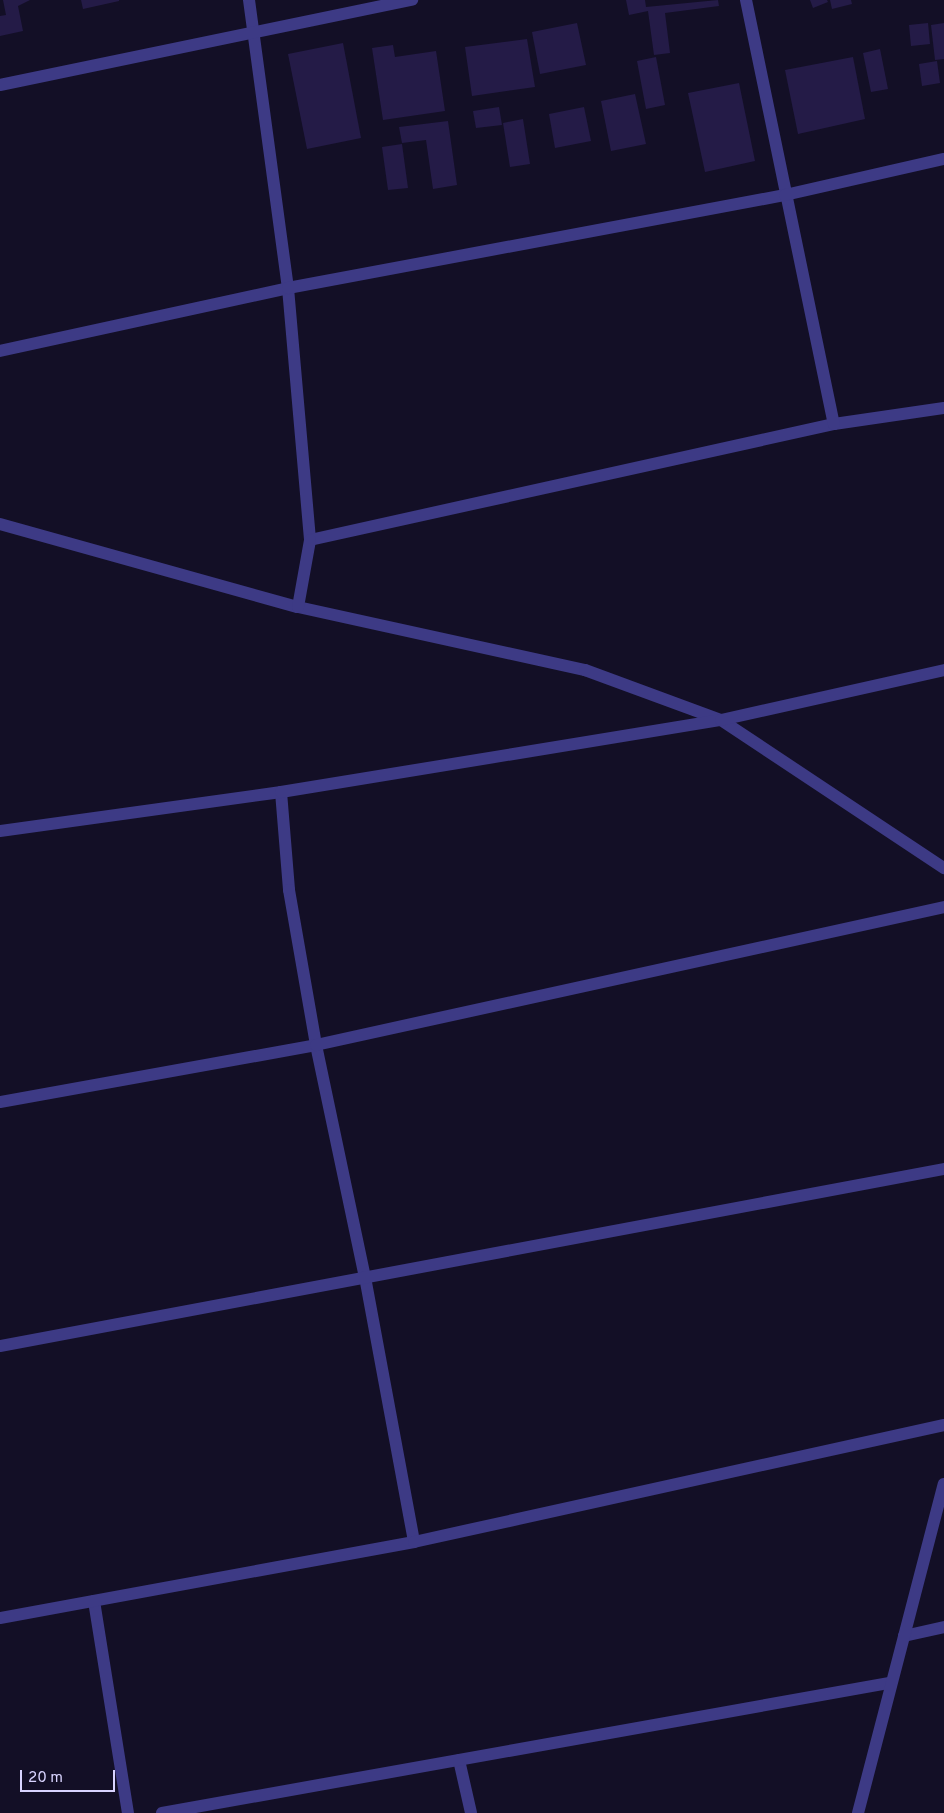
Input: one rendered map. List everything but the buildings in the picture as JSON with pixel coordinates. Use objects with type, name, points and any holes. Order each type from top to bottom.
[{"type":"street","points":[[249,0],[256,32],[288,288],[310,540],[298,607]]},
{"type":"street","points":[[0,85],[412,0]]},
{"type":"street","points":[[746,0],[834,424]]},
{"type":"street","points":[[0,351],[288,288],[785,195],[944,159]]},
{"type":"street","points":[[310,540],[834,424],[944,408]]},
{"type":"street","points":[[0,524],[298,607],[585,670],[721,720],[944,868]]},
{"type":"street","points":[[0,831],[281,792],[721,720],[944,670]]},
{"type":"street","points":[[281,792],[289,890],[316,1045],[366,1277],[414,1542]]},
{"type":"street","points":[[0,1102],[316,1045],[944,907]]},
{"type":"street","points":[[0,1346],[944,1169]]},
{"type":"street","points":[[0,1618],[414,1542],[944,1425]]},
{"type":"street","points":[[858,1813],[889,1683],[904,1636],[944,1484]]},
{"type":"street","points":[[94,1601],[128,1813]]},
{"type":"street","points":[[904,1636],[944,1627]]},
{"type":"street","points":[[162,1813],[889,1683]]},
{"type":"street","points":[[458,1760],[471,1813]]}]
